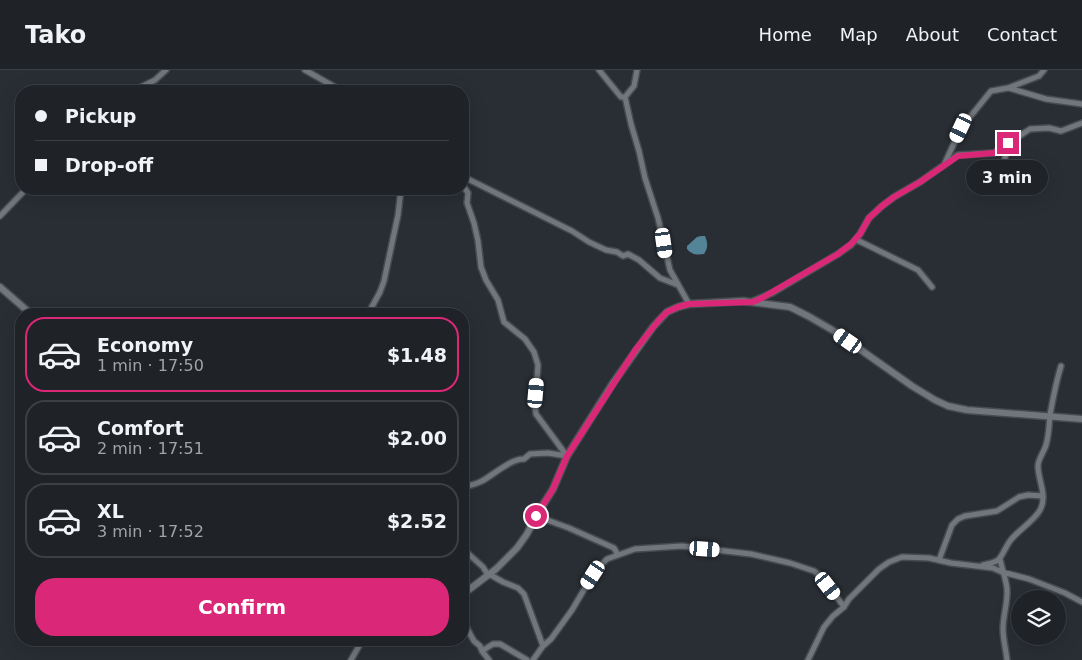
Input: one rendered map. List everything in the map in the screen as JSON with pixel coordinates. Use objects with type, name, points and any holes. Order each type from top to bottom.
[{"type":"street","points":[[145,85],[155,80],[166,70]]},
{"type":"street","points":[[305,70],[331,85]]},
{"type":"street","points":[[599,70],[616,91],[625,97]]},
{"type":"street","points":[[625,97],[634,86],[637,70]]},
{"type":"street","points":[[944,165],[961,128],[991,91],[1008,88],[1039,76],[1044,70]]},
{"type":"street","points":[[1008,88],[1046,99],[1082,104]]},
{"type":"street","points":[[625,97],[670,270],[689,304]]},
{"type":"street","points":[[753,302],[838,254],[856,240],[869,218],[882,206],[958,156],[994,153],[1030,128],[1049,128],[1060,131],[1082,123]]},
{"type":"street","points":[[992,188],[1002,172],[1008,143]]},
{"type":"street","points":[[469,180],[606,250],[617,252],[623,256],[628,254],[639,260],[660,278],[678,286]]},
{"type":"street","points":[[0,216],[20,195]]},
{"type":"street","points":[[371,308],[384,281],[400,195]]},
{"type":"street","points":[[468,195],[467,203],[474,223],[481,267],[486,280],[498,300],[504,322],[526,339],[537,358],[536,414],[567,456]]},
{"type":"street","points":[[856,240],[918,270],[932,287]]},
{"type":"street","points":[[0,287],[3,294],[23,308]]},
{"type":"street","points":[[469,589],[517,548],[553,489],[567,456],[613,383],[653,327],[667,312],[678,307],[689,304],[753,302],[790,308],[834,331],[912,386],[948,406],[967,410],[1082,419]]},
{"type":"street","points":[[1007,660],[1003,629],[1007,589],[1000,559],[1008,543],[1035,517],[1042,507],[1043,496],[1038,466],[1046,444],[1057,378],[1061,366]]},
{"type":"street","points":[[469,485],[482,481],[530,454],[548,453],[567,456]]},
{"type":"street","points":[[939,560],[952,525],[958,519],[965,516],[997,511],[1019,497],[1028,495],[1043,496]]},
{"type":"street","points":[[536,516],[570,528],[614,548],[618,554]]},
{"type":"street","points":[[533,660],[551,640],[572,610],[584,588],[607,559],[635,549],[682,546],[751,554],[790,563],[814,571],[822,578],[844,607]]},
{"type":"street","points":[[469,554],[483,567],[488,575],[518,588],[524,594],[544,646]]},
{"type":"street","points":[[808,659],[824,627],[833,616],[844,607],[849,599],[879,569],[888,562],[902,557],[929,558],[960,565],[993,568],[1064,592],[1082,602]]},
{"type":"street","points":[[978,566],[1000,559]]},
{"type":"street","points":[[469,631],[489,660]]},
{"type":"street","points":[[482,651],[493,644],[500,644],[527,660]]},
{"type":"street","points":[[351,660],[359,646]]},
{"type":"water","points":[[705,236],[707,243],[704,254],[697,254],[687,249],[687,246],[697,237]]},
{"type":"route","points":[[536,516],[553,489],[567,456],[613,383],[636,349],[667,312],[689,304],[753,302],[762,298],[838,254],[856,240],[869,218],[882,206],[958,156],[994,153],[1008,143]]}]
